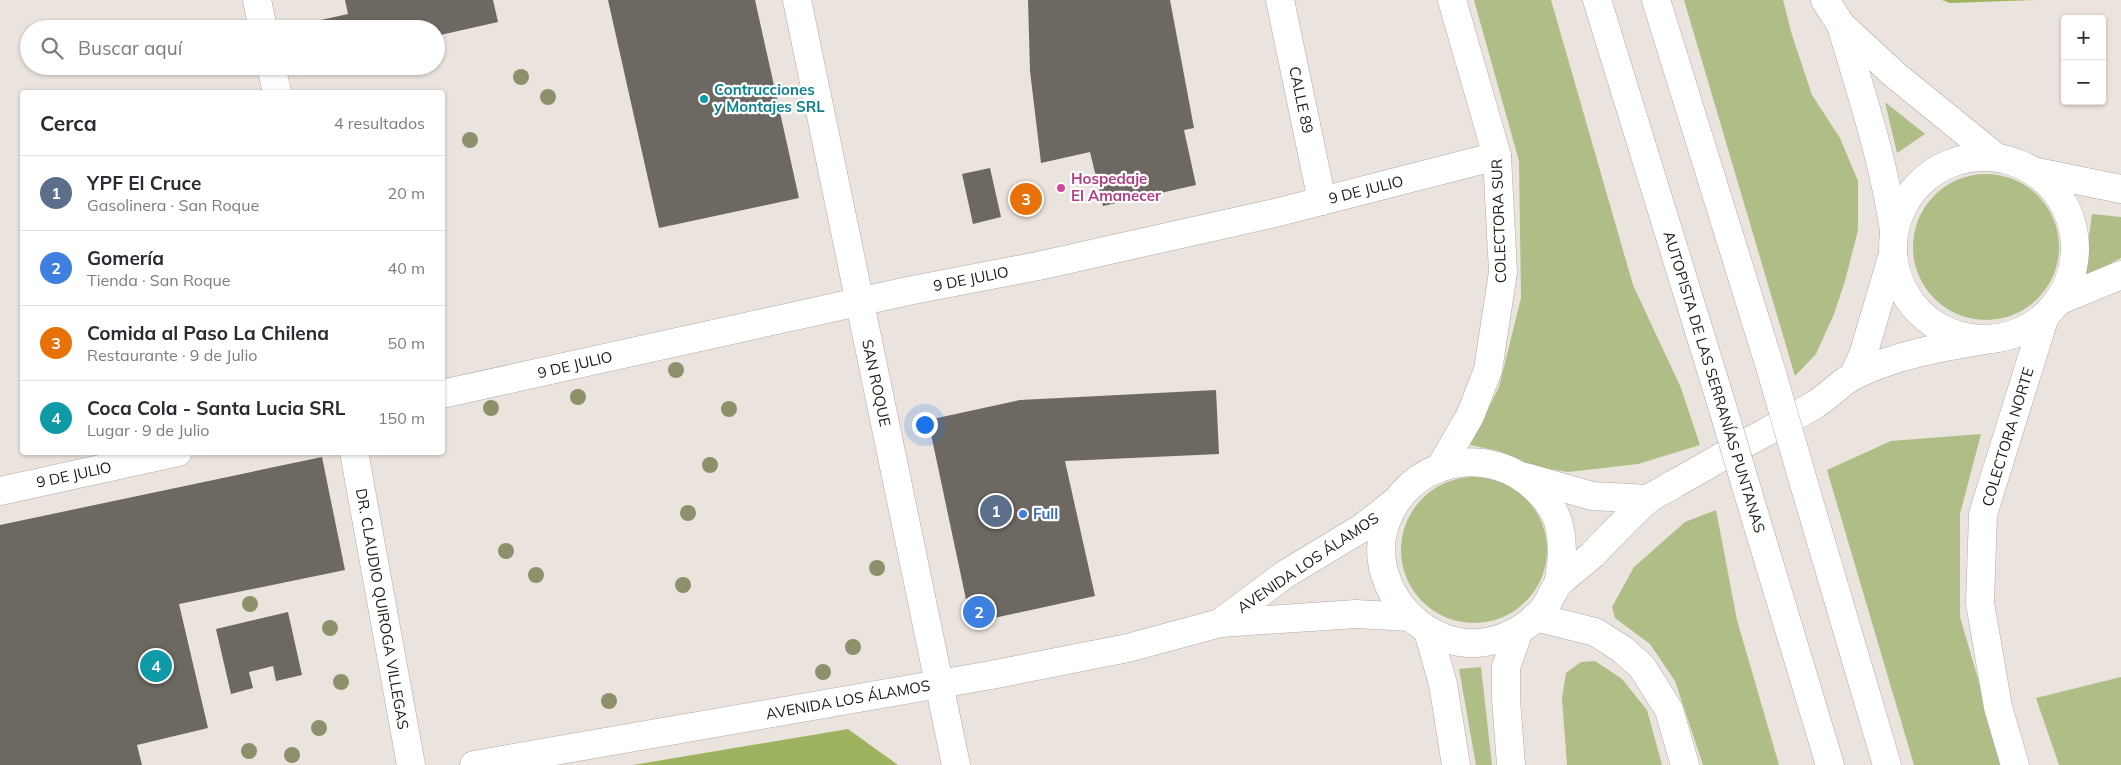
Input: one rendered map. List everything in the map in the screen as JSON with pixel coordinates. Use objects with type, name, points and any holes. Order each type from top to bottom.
[{"type":"main road","points":[[257,0],[261,20]]},
{"type":"main road","name":"SAN ROQUE","points":[[797,0],[956,765]]},
{"type":"main road","name":"CALLE 89","points":[[1280,0],[1322,201]]},
{"type":"main road","name":"COLECTORA SUR","points":[[1441,466],[1470,416],[1488,370],[1503,272],[1497,156],[1452,0]]},
{"type":"main road","name":"AUTOPISTA DE LAS SERRANÍAS PUNTANAS","points":[[1597,0],[1830,765]]},
{"type":"main road","points":[[1656,0],[1770,370],[1887,765]]},
{"type":"main road","points":[[1825,0],[1841,24],[1895,74],[1996,157]]},
{"type":"main road","points":[[1841,24],[1889,196],[1898,277],[1909,299],[1926,318],[1947,331],[1971,338],[1997,338]]},
{"type":"main road","points":[[273,75],[277,90]]},
{"type":"main road","name":"9 DE JULIO","points":[[445,393],[860,302],[1038,266],[1322,201],[1497,156]]},
{"type":"main road","points":[[1854,376],[1872,328],[1903,206],[1920,183],[1942,166],[1968,158],[1996,157],[2017,162],[2036,172],[2086,184],[2121,189]]},
{"type":"main road","name":"COLECTORA NORTE","points":[[2015,765],[1998,707],[1980,603],[1983,514],[2052,309],[2071,275],[2076,247],[2070,218],[2057,192],[2036,172]]},
{"type":"main road","points":[[1511,765],[1506,699],[1506,667],[1527,624],[1542,611],[1558,584],[1592,555],[1648,499],[1819,402],[1854,376],[1904,356],[1997,338],[2023,330],[2052,309],[2121,275]]},
{"type":"main road","name":"9 DE JULIO","points":[[0,491],[164,455]]},
{"type":"main road","name":"DR. CLAUDIO QUIROGA VILLEGAS","points":[[355,455],[411,765]]},
{"type":"main road","points":[[1456,765],[1443,684],[1419,624],[1388,588],[1381,558],[1384,529],[1396,502],[1415,481],[1441,466],[1469,461],[1498,464],[1524,477],[1592,496],[1648,499]]},
{"type":"main road","points":[[1524,477],[1545,498],[1559,523],[1563,554],[1558,584]]},
{"type":"main road","name":"AVENIDA LOS ÁLAMOS","points":[[1220,623],[1284,575],[1362,528],[1396,502]]},
{"type":"main road","name":"AVENIDA LOS ÁLAMOS","points":[[474,765],[939,684],[1128,648],[1220,623],[1356,614],[1419,624],[1459,642],[1490,642],[1527,624]]},
{"type":"main road","points":[[1527,624],[1595,632],[1622,649],[1642,667],[1669,710],[1685,765]]},
{"type":"green space","points":[[1474,0],[1551,0],[1633,285],[1681,388],[1700,445],[1638,464],[1568,472],[1531,466],[1499,451],[1470,445],[1499,387],[1521,298],[1519,161]]},
{"type":"green space","points":[[1684,0],[1783,0],[1792,35],[1812,95],[1840,138],[1858,181],[1858,230],[1845,281],[1834,314],[1816,354],[1795,376]]},
{"type":"green space","points":[[1942,0],[2037,0],[1950,3]]},
{"type":"green space","points":[[1885,102],[1925,134],[1897,153]]},
{"type":"green space","points":[[1986,174],[2014,180],[2037,196],[2053,219],[2059,247],[2053,275],[2037,298],[2014,314],[1986,320],[1958,314],[1935,298],[1919,275],[1913,247],[1919,219],[1935,196],[1958,180]]},
{"type":"green space","points":[[2092,214],[2121,217],[2121,258],[2084,277]]},
{"type":"green space","points":[[1981,434],[1960,514],[1960,617],[2003,765],[1914,765],[1827,470],[1891,441]]},
{"type":"green space","points":[[1474,477],[1502,483],[1525,499],[1541,522],[1547,550],[1541,578],[1525,601],[1502,617],[1474,623],[1446,617],[1423,601],[1407,578],[1401,550],[1407,522],[1423,499],[1446,483]]},
{"type":"green space","points":[[1716,510],[1737,620],[1779,765],[1703,765],[1675,681],[1650,644],[1615,618],[1612,607],[1634,567],[1685,522]]},
{"type":"green space","points":[[1595,661],[1622,679],[1647,710],[1662,765],[1567,765],[1562,698],[1566,673],[1581,662]]},
{"type":"green space","points":[[1481,667],[1492,765],[1476,765],[1459,669]]},
{"type":"green space","points":[[2121,677],[2121,765],[2059,765],[2036,698]]},
{"type":"green space","points":[[848,729],[898,765],[633,765]]},
{"type":"building","points":[[345,0],[493,0],[498,22],[445,34],[445,20],[321,20],[348,14]]},
{"type":"building","name":"Contrucciones y Montajes SRL","points":[[608,0],[755,0],[799,198],[659,228]]},
{"type":"building","points":[[1028,0],[1170,0],[1194,128],[1184,130],[1196,185],[1103,206],[1090,152],[1041,163],[1030,71]]},
{"type":"building","points":[[990,168],[1001,217],[973,224],[962,174]]},
{"type":"building","points":[[1216,390],[1219,454],[1065,461],[1095,596],[971,623],[928,420],[1020,400]]},
{"type":"building","points":[[322,457],[345,570],[179,604],[208,728],[137,745],[142,765],[0,765],[0,525]]},
{"type":"building","points":[[288,612],[302,675],[276,681],[273,666],[249,672],[253,688],[231,694],[216,629]]},
{"type":"place","name":"Contrucciones y Montajes SRL","points":[[704,99]]},
{"type":"place","name":"Hospedaje El Amanecer","points":[[1061,188]]},
{"type":"place","name":"Comida al Paso La Chilena","points":[[1026,199]]},
{"type":"place","name":"YPF El Cruce","points":[[996,511]]},
{"type":"place","name":"Full","points":[[1023,514]]},
{"type":"place","name":"Gomería","points":[[979,612]]},
{"type":"place","name":"Coca Cola - Santa Lucia SRL","points":[[156,666]]}]
